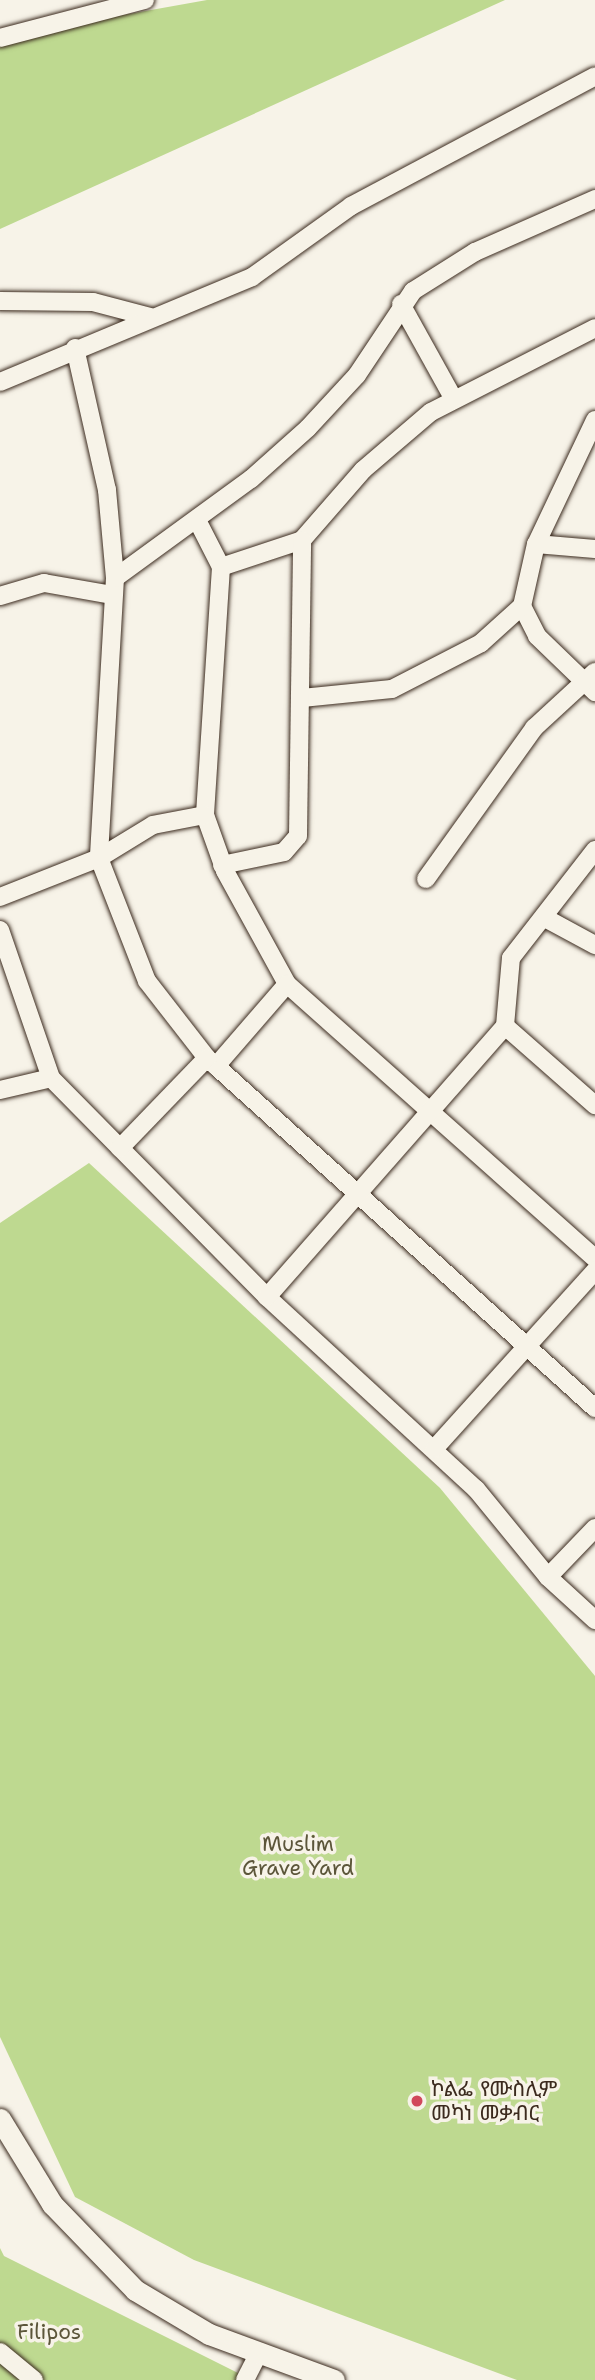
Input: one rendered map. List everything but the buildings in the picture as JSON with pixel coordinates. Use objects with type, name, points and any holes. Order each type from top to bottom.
[{"type":"street","points":[[0,38],[145,0]]},
{"type":"street","points":[[0,382],[75,348],[252,277],[351,206],[595,76]]},
{"type":"street","points":[[0,596],[44,583],[114,587],[197,520],[339,397],[401,304],[475,252],[595,199]]},
{"type":"street","points":[[0,301],[93,302],[150,317]]},
{"type":"street","points":[[401,304],[453,398]]},
{"type":"street","points":[[221,567],[302,540],[363,470],[453,398],[595,328]]},
{"type":"street","points":[[75,348],[107,490],[114,587],[99,858],[147,981],[211,1062],[595,1408]]},
{"type":"street","points":[[302,698],[392,689],[481,643],[522,606],[536,544],[595,420]]},
{"type":"street","points":[[197,520],[221,567],[205,815],[222,865],[287,984],[595,1258]]},
{"type":"street","points":[[222,865],[284,852],[298,836],[302,698],[302,540]]},
{"type":"street","points":[[536,544],[595,550]]},
{"type":"street","points":[[522,606],[537,636],[590,675],[595,692]]},
{"type":"street","points":[[426,879],[534,729],[590,675]]},
{"type":"street","points":[[0,897],[99,858],[153,825],[205,815]]},
{"type":"street","points":[[267,1297],[434,1113],[505,1026],[511,958],[545,918],[595,850]]},
{"type":"street","points":[[545,918],[595,945]]},
{"type":"street","points":[[0,930],[51,1078],[267,1297],[435,1449],[548,1577],[595,1620]]},
{"type":"street","points":[[120,1148],[211,1062],[287,984]]},
{"type":"street","points":[[505,1026],[595,1105]]},
{"type":"street","points":[[0,1090],[51,1078]]},
{"type":"street","points":[[435,1449],[595,1271]]},
{"type":"street","points":[[548,1577],[595,1528]]},
{"type":"street","points":[[0,2119],[52,2204],[113,2273],[169,2313],[258,2355],[334,2380]]},
{"type":"street","points":[[0,2353],[34,2380]]},
{"type":"street","points":[[245,2380],[258,2355]]},
{"type":"green space","points":[[207,0],[505,0],[0,229],[0,37]]},
{"type":"green space","name":"Muslim Grave Yard","points":[[89,1163],[440,1488],[595,1676],[595,2380],[517,2380],[194,2260],[75,2197],[0,2037],[0,1223]]},
{"type":"green space","name":"Filipos","points":[[0,2248],[4,2256],[252,2380],[0,2380]]},
{"type":"place","name":"ኮልፌ የሙስሊም መካነ መቃብር","points":[[417,2101]]}]
